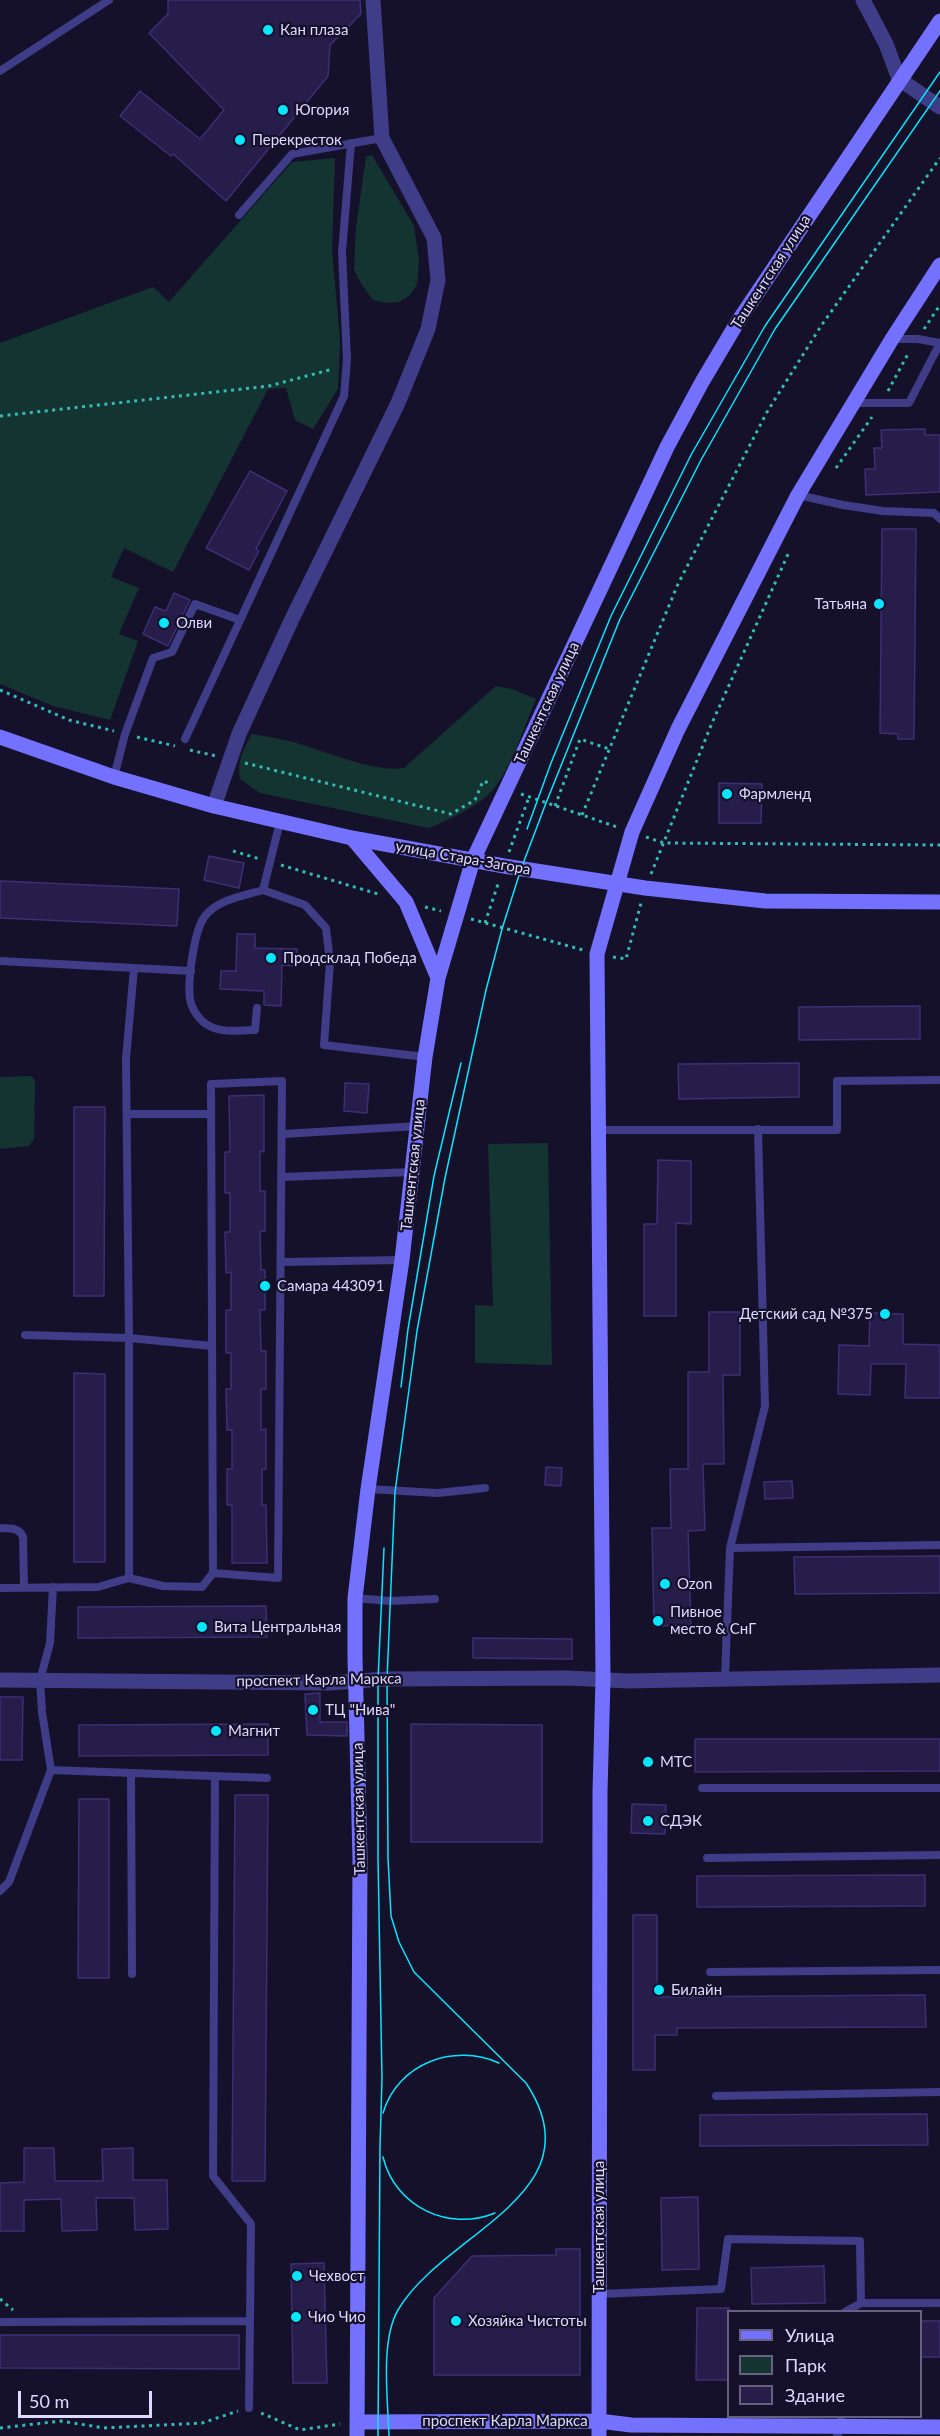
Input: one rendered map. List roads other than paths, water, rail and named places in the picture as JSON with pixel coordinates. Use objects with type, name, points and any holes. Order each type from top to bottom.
[{"type":"main road","name":"Ташкентская улица","points":[[357,2429],[360,1859],[355,1598],[368,1489],[402,1260],[425,1057],[438,978],[473,860],[667,447],[737,323],[940,21]]},
{"type":"main road","name":"Ташкентская улица","points":[[599,2428],[600,1792],[603,1679],[597,954],[619,884],[632,832],[678,729],[798,495],[892,339],[937,275]]},
{"type":"main road","name":"улица Стара-Загора","points":[[0,737],[114,777],[214,806],[352,838],[473,860],[645,888],[765,901],[940,902]]},
{"type":"main road","points":[[352,838],[406,902],[438,978]]},
{"type":"main road","name":"проспект Карла Маркса","points":[[357,2429],[599,2428],[631,2425],[940,2427]]},
{"type":"street","points":[[214,806],[229,759],[291,621],[398,403],[428,329],[438,280],[434,238],[382,138],[373,0]]},
{"type":"street","points":[[863,0],[886,44],[899,79],[940,106]]},
{"type":"street","name":"проспект Карла Маркса","points":[[0,1680],[355,1682],[387,1679],[603,1679],[628,1681],[940,1675]]},
{"type":"lane","points":[[0,71],[109,0]]},
{"type":"lane","points":[[239,215],[292,154],[382,138]]},
{"type":"lane","points":[[185,739],[344,396],[346,366],[342,252],[351,143]]},
{"type":"lane","points":[[853,403],[909,404],[940,343],[918,339],[892,339]]},
{"type":"lane","points":[[798,495],[843,506],[882,511],[934,513],[940,519]]},
{"type":"lane","points":[[114,777],[125,734],[153,658],[172,652],[195,604],[240,620]]},
{"type":"lane","points":[[263,890],[280,822]]},
{"type":"lane","points":[[257,1008],[255,1030],[218,1030],[203,1022],[191,1005],[191,971],[195,940],[204,917],[222,902],[263,890],[305,905],[326,928],[330,962],[324,1044],[425,1057]]},
{"type":"lane","points":[[0,961],[191,971]]},
{"type":"lane","points":[[129,1578],[126,1059],[134,968]]},
{"type":"lane","points":[[598,1130],[837,1130],[837,1081],[940,1080]]},
{"type":"lane","points":[[0,1588],[98,1587],[129,1578],[163,1587],[202,1587],[213,1573],[211,1084],[282,1081],[278,1578],[213,1573]]},
{"type":"lane","points":[[127,1114],[210,1114]]},
{"type":"lane","points":[[283,1134],[418,1126]]},
{"type":"lane","points":[[725,1678],[730,1548],[765,1406],[758,1129]]},
{"type":"lane","points":[[283,1177],[413,1172]]},
{"type":"lane","points":[[282,1262],[402,1260]]},
{"type":"lane","points":[[25,1335],[129,1338],[212,1346]]},
{"type":"lane","points":[[368,1489],[438,1493],[485,1488]]},
{"type":"lane","points":[[0,1528],[21,1532],[24,1587]]},
{"type":"lane","points":[[730,1548],[940,1545]]},
{"type":"lane","points":[[0,1891],[9,1882],[51,1770],[42,1712],[40,1680],[50,1643],[53,1587]]},
{"type":"lane","points":[[355,1598],[435,1599]]},
{"type":"lane","points":[[51,1770],[267,1778]]},
{"type":"lane","points":[[131,1773],[132,1974]]},
{"type":"lane","points":[[215,1776],[213,2176],[251,2223],[249,2408]]},
{"type":"lane","points":[[702,1788],[940,1788]]},
{"type":"lane","points":[[707,1858],[940,1854]]},
{"type":"lane","points":[[710,1972],[940,1970]]},
{"type":"lane","points":[[716,2096],[940,2092]]},
{"type":"lane","points":[[598,2294],[721,2289],[728,2239],[860,2241],[861,2303]]},
{"type":"lane","points":[[848,2310],[861,2303],[940,2303]]},
{"type":"lane","points":[[0,2322],[249,2321]]},
{"type":"tram line","points":[[527,829],[551,763],[611,616],[691,455],[765,326],[940,72]]},
{"type":"tram line","points":[[389,2436],[387,2354],[392,2323],[398,2310],[419,2282],[507,2209],[530,2183],[544,2154],[544,2121],[526,2083],[414,1972],[399,1942],[391,1916],[388,1858],[387,1679],[395,1492],[417,1331],[445,1178],[486,990],[521,869],[620,619],[701,460],[775,329],[940,91]]},
{"type":"tram line","points":[[401,1387],[408,1329],[434,1176],[461,1063]]},
{"type":"tram line","points":[[378,2436],[382,2079],[378,1680],[384,1548]]},
{"type":"tram line","points":[[383,2113],[390,2096],[401,2081],[414,2070],[430,2062],[464,2055],[482,2057],[499,2063]]},
{"type":"tram line","points":[[383,2157],[389,2175],[399,2190],[426,2211],[443,2217],[460,2219],[477,2218],[495,2213]]},
{"type":"place","name":"Кан плаза","points":[[268,30]]},
{"type":"place","name":"Югория","points":[[283,110]]},
{"type":"place","name":"Перекресток","points":[[240,140]]},
{"type":"place","name":"Татьяна","points":[[879,604]]},
{"type":"place","name":"Олви","points":[[164,623]]},
{"type":"place","name":"Фармленд","points":[[727,794]]},
{"type":"place","name":"Продсклад Победа","points":[[271,958]]},
{"type":"place","name":"Самара 443091","points":[[265,1286]]},
{"type":"place","name":"Детский сад №375","points":[[885,1314]]},
{"type":"place","name":"Ozon","points":[[665,1584]]},
{"type":"place","name":"Пивное место & СнГ","points":[[658,1621]]},
{"type":"place","name":"Вита Центральная","points":[[202,1627]]},
{"type":"place","name":"ТЦ \"Нива\"","points":[[313,1710]]},
{"type":"place","name":"Магнит","points":[[216,1731]]},
{"type":"place","name":"МТС","points":[[648,1762]]},
{"type":"place","name":"СДЭК","points":[[648,1821]]},
{"type":"place","name":"Билайн","points":[[659,1990]]},
{"type":"place","name":"Чехвост","points":[[297,2276]]},
{"type":"place","name":"Чио Чио","points":[[296,2317]]},
{"type":"place","name":"Хозяйка Чистоты","points":[[456,2321]]}]
